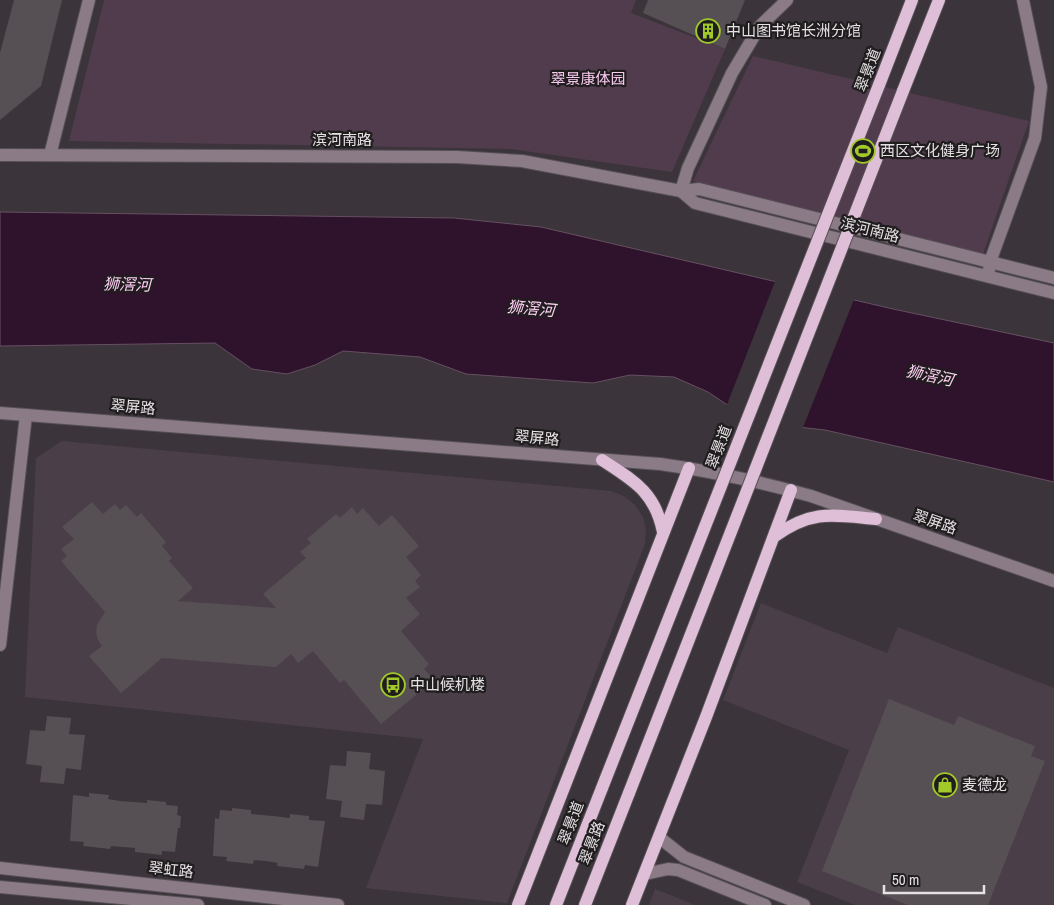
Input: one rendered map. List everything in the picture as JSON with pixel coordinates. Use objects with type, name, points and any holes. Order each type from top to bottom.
[{"type":"main road","name":"翠景道","points":[[555,903],[912,0]]},
{"type":"main road","name":"翠景路","points":[[586,905],[939,0]]},
{"type":"main road","points":[[602,460],[642,488],[656,508],[663,532]]},
{"type":"main road","points":[[518,905],[689,468]]},
{"type":"main road","points":[[632,905],[660,838],[791,490]]},
{"type":"main road","points":[[775,536],[802,520],[817,516],[832,514],[876,519]]},
{"type":"street","points":[[50,155],[89,0]]},
{"type":"street","points":[[682,191],[688,168],[732,73],[760,26],[786,0]]},
{"type":"street","points":[[989,277],[990,262],[1035,138],[1041,86],[1023,0]]},
{"type":"street","name":"滨河南路","points":[[0,155],[457,157],[522,161],[682,191],[699,189],[1054,278]]},
{"type":"street","name":"滨河南路","points":[[682,191],[694,203],[1054,293]]},
{"type":"street","name":"翠屏路","points":[[0,412],[689,468],[736,476],[791,490],[1054,581]]},
{"type":"street","points":[[0,645],[26,415]]},
{"type":"street","points":[[660,838],[684,857],[804,905]]},
{"type":"street","name":"翠虹路","points":[[0,868],[338,905]]},
{"type":"street","points":[[645,874],[668,869],[678,870],[765,905]]},
{"type":"street","points":[[0,887],[198,905]]},
{"type":"shaded area","points":[[62,441],[611,491],[624,496],[635,505],[643,517],[646,530],[645,544],[507,903],[366,888],[423,739],[25,697],[36,458]]},
{"type":"shaded area","name":"麦德龙","points":[[761,603],[887,653],[898,627],[1054,688],[1054,905],[855,905],[797,882],[849,750],[723,700]]},
{"type":"shaded area","points":[[655,889],[695,905],[649,905]]},
{"type":"green space","name":"翠景康体园","points":[[104,0],[636,0],[631,13],[725,49],[672,172],[511,149],[69,141]]},
{"type":"green space","name":"西区文化健身广场","points":[[753,56],[1029,121],[983,254],[693,181]]},
{"type":"water","name":"狮滘河","points":[[0,212],[454,218],[541,227],[893,309],[1054,343],[1054,482],[825,430],[753,422],[708,392],[674,377],[630,375],[593,383],[466,374],[420,357],[343,351],[315,365],[287,374],[252,369],[215,343],[0,346]]},
{"type":"pier","points":[[776,279],[855,297],[802,430],[752,425],[726,407]]},
{"type":"building","points":[[14,0],[62,0],[41,86],[0,120],[0,53]]},
{"type":"building","name":"中山图书馆长洲分馆","points":[[648,0],[745,0],[725,49],[643,13]]},
{"type":"building","points":[[92,502],[103,514],[115,504],[120,510],[126,505],[137,517],[141,513],[166,542],[162,546],[172,558],[169,561],[193,588],[178,601],[276,608],[263,594],[306,558],[300,552],[311,543],[307,539],[336,514],[340,518],[352,507],[357,514],[363,508],[379,526],[392,515],[419,546],[406,557],[421,575],[415,581],[420,587],[406,598],[420,614],[401,631],[429,664],[424,669],[434,680],[381,724],[344,680],[340,683],[313,651],[298,663],[291,654],[276,667],[162,658],[121,693],[89,656],[102,646],[96,633],[97,625],[105,612],[61,561],[67,556],[61,549],[74,539],[62,527]]},
{"type":"building","points":[[889,699],[954,725],[958,716],[1035,746],[1031,756],[1045,761],[988,905],[908,905],[822,871]]},
{"type":"building","points":[[47,716],[71,718],[69,734],[85,735],[81,770],[66,768],[64,784],[40,782],[42,766],[26,764],[30,730],[45,731]]},
{"type":"building","points":[[347,751],[371,753],[369,769],[385,771],[382,805],[366,804],[364,820],[340,817],[342,801],[326,799],[330,765],[346,766]]},
{"type":"building","points":[[89,793],[109,795],[108,799],[120,801],[147,803],[147,800],[166,802],[166,805],[178,806],[177,815],[181,816],[175,852],[162,851],[162,855],[135,852],[135,848],[111,846],[110,849],[83,846],[84,842],[70,841],[73,795],[89,797]]},
{"type":"building","points":[[232,808],[251,810],[251,814],[290,818],[290,814],[309,816],[309,820],[325,821],[318,867],[305,865],[304,869],[277,866],[278,863],[254,860],[253,864],[226,861],[227,857],[213,856],[215,818],[219,819],[220,810],[232,811]]},
{"type":"place","name":"中山图书馆长洲分馆","points":[[708,31]]},
{"type":"place","name":"西区文化健身广场","points":[[863,151]]},
{"type":"place","name":"中山候机楼","points":[[393,685]]},
{"type":"place","name":"麦德龙","points":[[945,785]]}]
